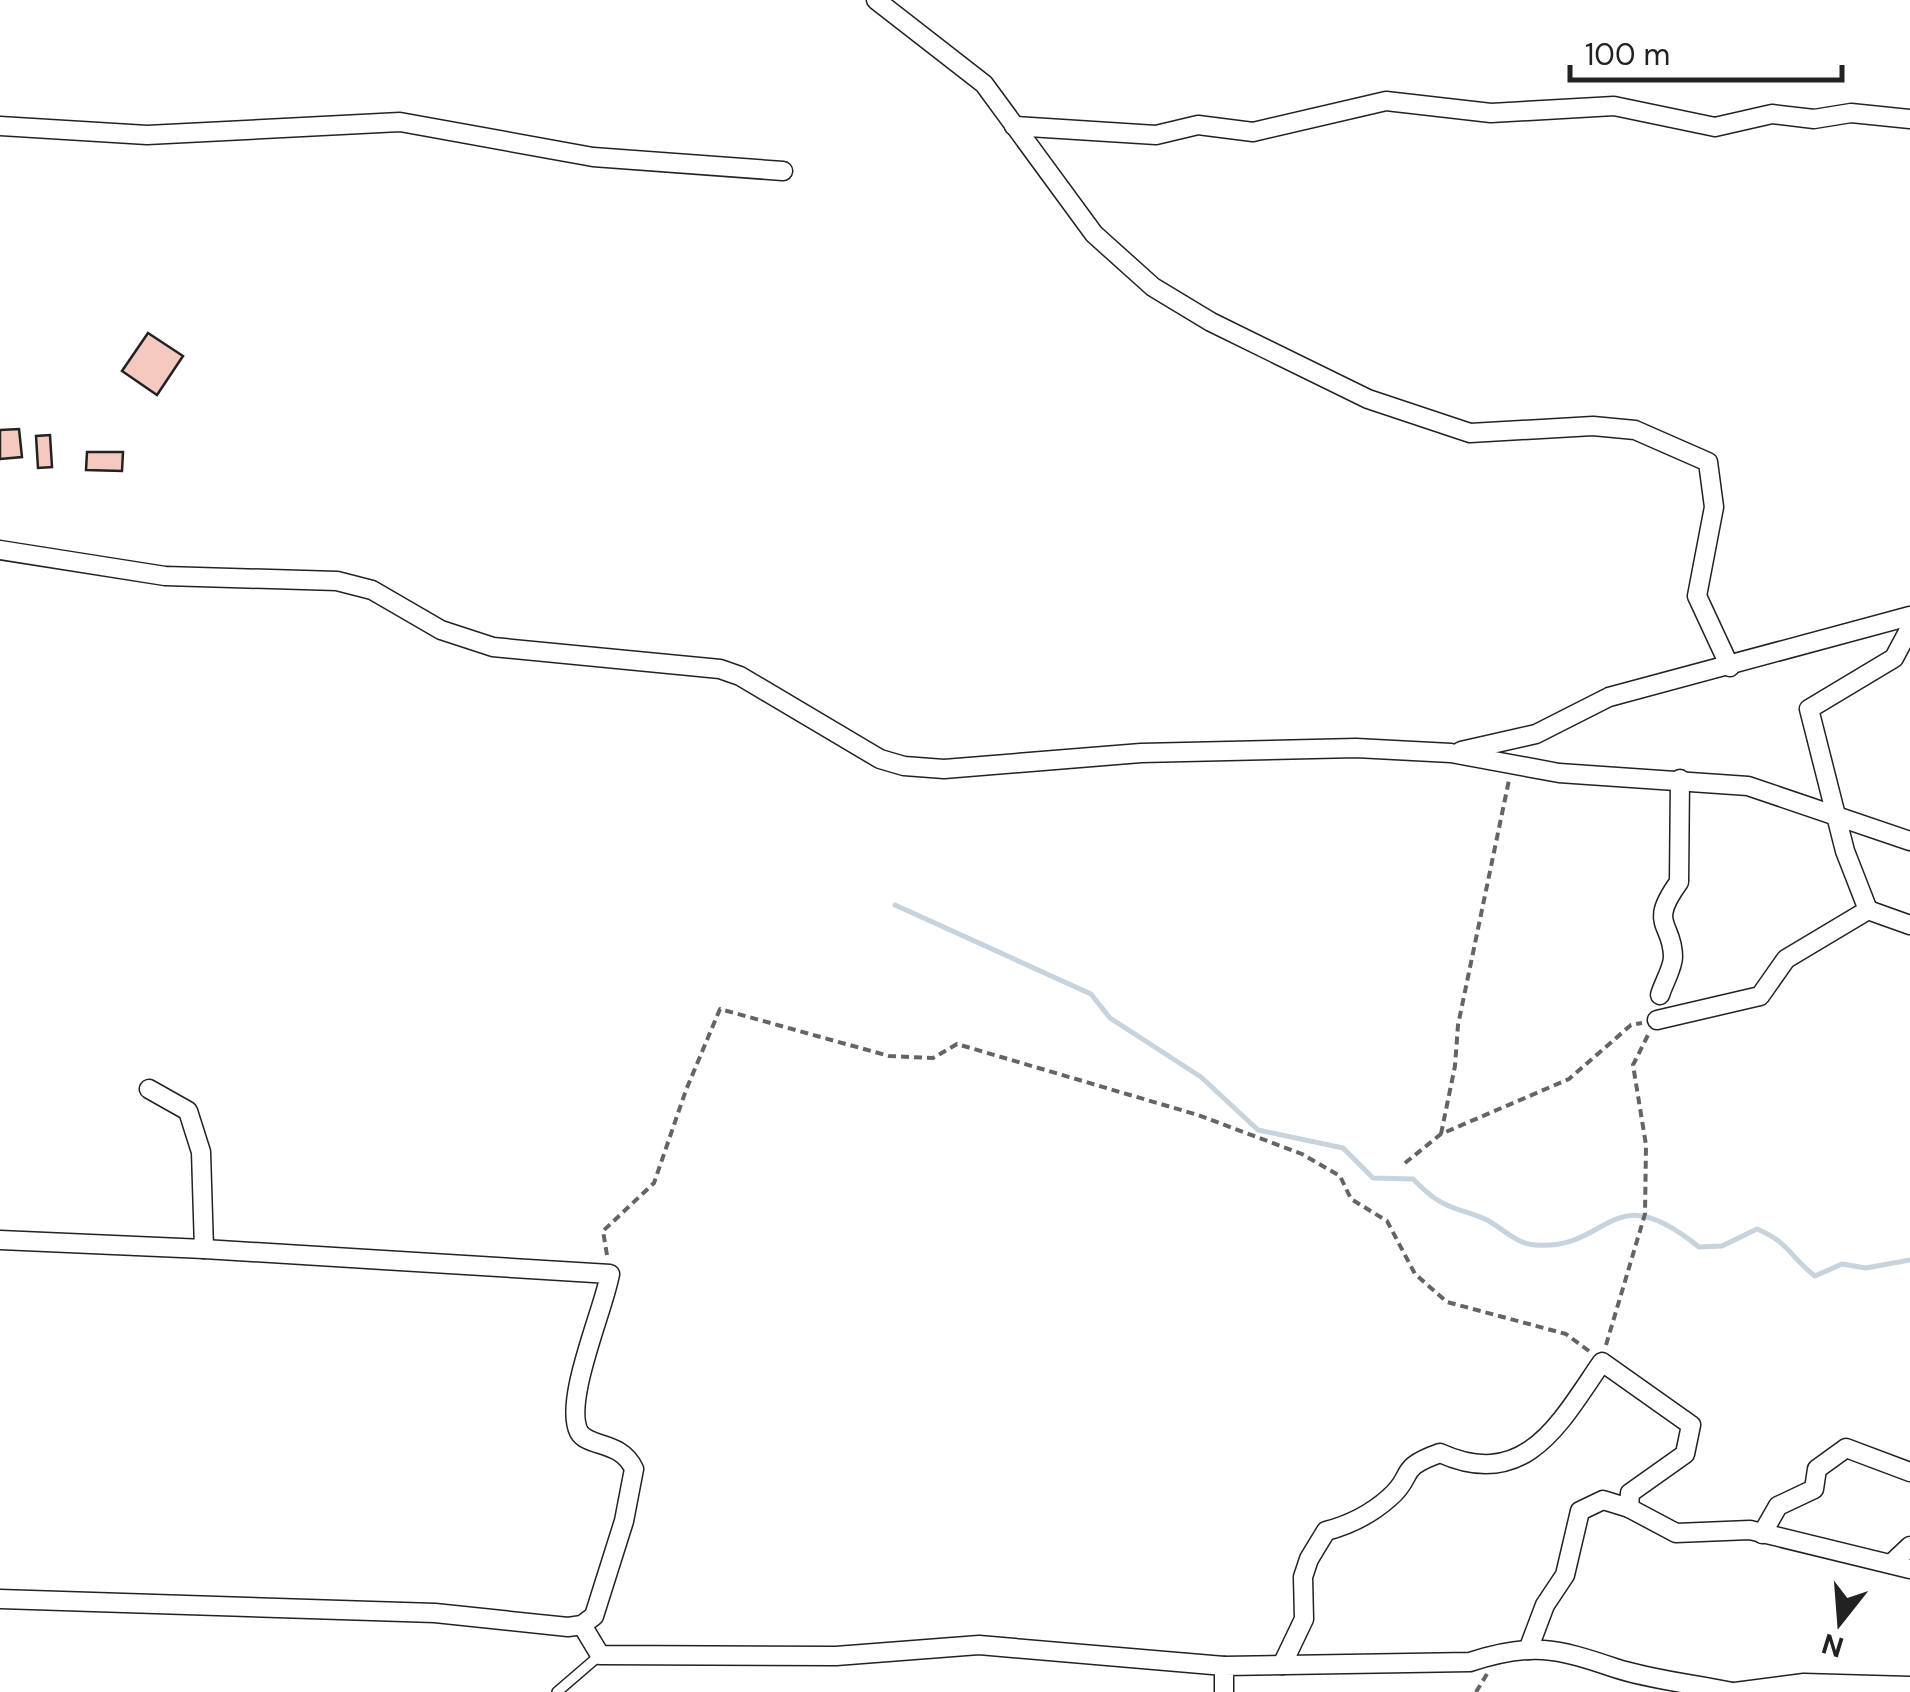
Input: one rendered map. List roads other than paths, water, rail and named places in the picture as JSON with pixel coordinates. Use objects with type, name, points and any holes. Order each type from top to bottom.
[{"type":"street","points":[[876,0],[984,84],[1094,234],[1154,286],[1211,322],[1368,399],[1470,433],[1594,426],[1635,430],[1708,462],[1714,508],[1697,596],[1730,667]]},
{"type":"street","points":[[1014,126],[1156,135],[1198,126],[1252,132],[1386,100],[1491,113],[1614,106],[1715,126],[1772,114],[1814,119],[1850,113],[1910,119]]},
{"type":"street","points":[[0,126],[147,135],[400,122],[594,157],[783,171]]},
{"type":"street","points":[[0,550],[165,576],[336,581],[372,590],[441,630],[493,648],[720,669],[740,676],[880,758],[904,766],[944,769],[1141,752],[1356,748],[1451,753],[1512,766],[1748,786],[1910,841]]},
{"type":"street","points":[[1451,753],[1536,734],[1609,697],[1910,616]]},
{"type":"street","points":[[1868,910],[1837,816],[1809,709],[1894,658],[1910,628]]},
{"type":"street","points":[[1660,995],[1673,956],[1661,922],[1669,896],[1679,882],[1680,779]]},
{"type":"street","points":[[1868,910],[1910,925]]},
{"type":"street","points":[[1656,1020],[1760,996],[1786,959],[1868,910]]},
{"type":"street","points":[[149,1089],[188,1110],[201,1152],[204,1249]]},
{"type":"street","points":[[0,1240],[610,1274],[582,1364],[578,1426],[586,1438],[621,1451],[634,1469],[603,1594],[594,1616],[582,1625],[435,1612],[0,1599]]},
{"type":"street","points":[[1282,1665],[1304,1619],[1304,1577],[1309,1558],[1326,1531],[1349,1524],[1392,1496],[1411,1464],[1440,1453],[1472,1468],[1493,1464],[1542,1443],[1567,1419],[1602,1362],[1691,1425],[1684,1454],[1630,1493],[1629,1508]]},
{"type":"street","points":[[1762,1534],[1778,1506],[1814,1489],[1818,1468],[1846,1448],[1910,1472]]},
{"type":"street","points":[[1528,1650],[1545,1606],[1564,1574],[1580,1510],[1603,1500],[1629,1508],[1676,1533],[1750,1530],[1805,1547],[1910,1569]]},
{"type":"street","points":[[1892,1563],[1910,1546]]},
{"type":"street","points":[[582,1625],[600,1655],[836,1656],[978,1645],[1224,1666],[1470,1662],[1507,1650],[1528,1650],[1591,1656],[1614,1668],[1734,1692],[1804,1684],[1910,1686]]},
{"type":"street","points":[[1224,1666],[1224,1692]]},
{"type":"lane","points":[[558,1692],[600,1655]]},
{"type":"waterway","points":[[895,905],[1091,994],[1110,1018],[1201,1077],[1258,1130],[1343,1148],[1373,1178],[1413,1179],[1442,1203],[1487,1220],[1522,1242],[1560,1244],[1628,1216],[1646,1217],[1669,1226],[1699,1247],[1722,1246],[1757,1229],[1783,1245],[1815,1276],[1842,1264],[1866,1268],[1910,1260]]}]
